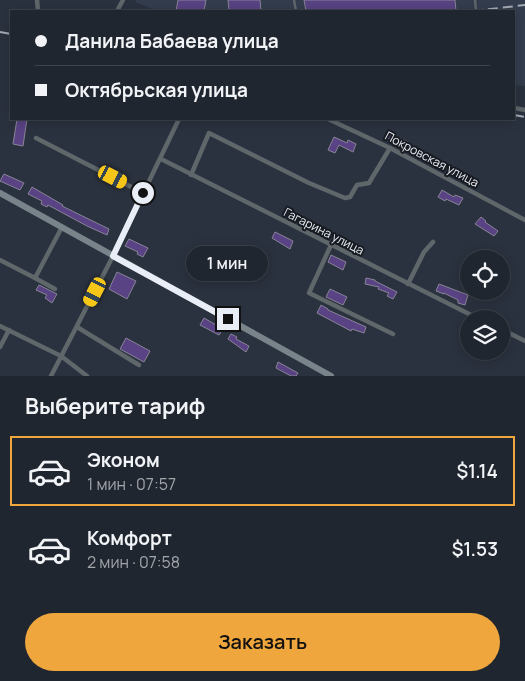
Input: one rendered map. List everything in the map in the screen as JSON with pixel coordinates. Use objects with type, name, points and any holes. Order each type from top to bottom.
[{"type":"street","points":[[51,376],[113,256],[179,120]]},
{"type":"street","name":"Покровская улица","points":[[330,120],[390,148],[525,220]]},
{"type":"street","points":[[191,175],[209,133],[309,183],[345,198],[350,197],[358,185],[369,183],[390,148]]},
{"type":"street","points":[[36,138],[143,193]]},
{"type":"street","name":"Гагарина улица","points":[[161,159],[461,310]]},
{"type":"street","points":[[0,193],[328,375]]},
{"type":"street","points":[[35,278],[62,228]]},
{"type":"street","points":[[408,284],[424,252],[433,242]]},
{"type":"street","points":[[331,245],[309,293],[393,334]]},
{"type":"street","points":[[0,260],[55,289]]},
{"type":"street","points":[[0,326],[61,356],[87,376]]},
{"type":"street","points":[[77,327],[139,365]]},
{"type":"street","points":[[0,347],[9,330]]},
{"type":"street","points":[[510,334],[525,341]]},
{"type":"shaded area","points":[[136,0],[525,0],[525,86],[515,85],[515,10],[154,10],[136,2]]},
{"type":"building","points":[[178,0],[206,0],[204,10],[176,10]]},
{"type":"building","points":[[228,0],[260,0],[261,10],[229,10]]},
{"type":"building","points":[[304,0],[455,0],[456,10],[306,10]]},
{"type":"building","points":[[17,120],[27,120],[23,146],[13,144]]},
{"type":"building","points":[[388,131],[408,142],[405,148],[398,145],[399,142],[385,137]]},
{"type":"building","points":[[334,137],[347,143],[348,140],[356,144],[353,152],[339,145],[335,153],[328,150]]},
{"type":"building","points":[[4,174],[24,183],[20,190],[0,181]]},
{"type":"building","points":[[32,187],[62,206],[109,229],[107,235],[48,205],[47,207],[41,204],[42,201],[28,194]]},
{"type":"building","points":[[442,190],[454,197],[455,195],[463,198],[459,205],[438,197]]},
{"type":"building","points":[[481,217],[498,231],[494,236],[475,224]]},
{"type":"building","points":[[275,232],[293,241],[290,249],[272,238]]},
{"type":"building","points":[[129,239],[148,248],[143,257],[137,254],[138,252],[125,246]]},
{"type":"building","points":[[331,255],[346,262],[343,270],[328,262]]},
{"type":"building","points":[[117,272],[136,281],[127,299],[109,289]]},
{"type":"building","points":[[366,278],[375,280],[397,292],[393,299],[387,296],[389,293],[378,289],[379,287],[365,284]]},
{"type":"building","points":[[439,284],[460,292],[460,300],[466,300],[465,305],[458,303],[458,300],[444,293],[436,291]]},
{"type":"building","points":[[39,285],[57,294],[52,303],[45,298],[47,295],[36,290]]},
{"type":"building","points":[[330,289],[347,297],[343,305],[326,297]]},
{"type":"building","points":[[321,305],[366,327],[364,333],[352,329],[351,331],[317,313]]},
{"type":"building","points":[[204,318],[223,329],[219,335],[200,325]]},
{"type":"building","points":[[231,334],[249,346],[246,352],[228,339]]},
{"type":"building","points":[[126,338],[150,351],[144,362],[120,349]]},
{"type":"building","points":[[278,362],[298,373],[296,376],[291,376],[276,368]]},
{"type":"railway","points":[[482,10],[525,5]]},
{"type":"railway","points":[[0,32],[10,34]]},
{"type":"railway","points":[[515,115],[525,117]]},
{"type":"route","points":[[143,193],[113,256],[228,319]]}]
